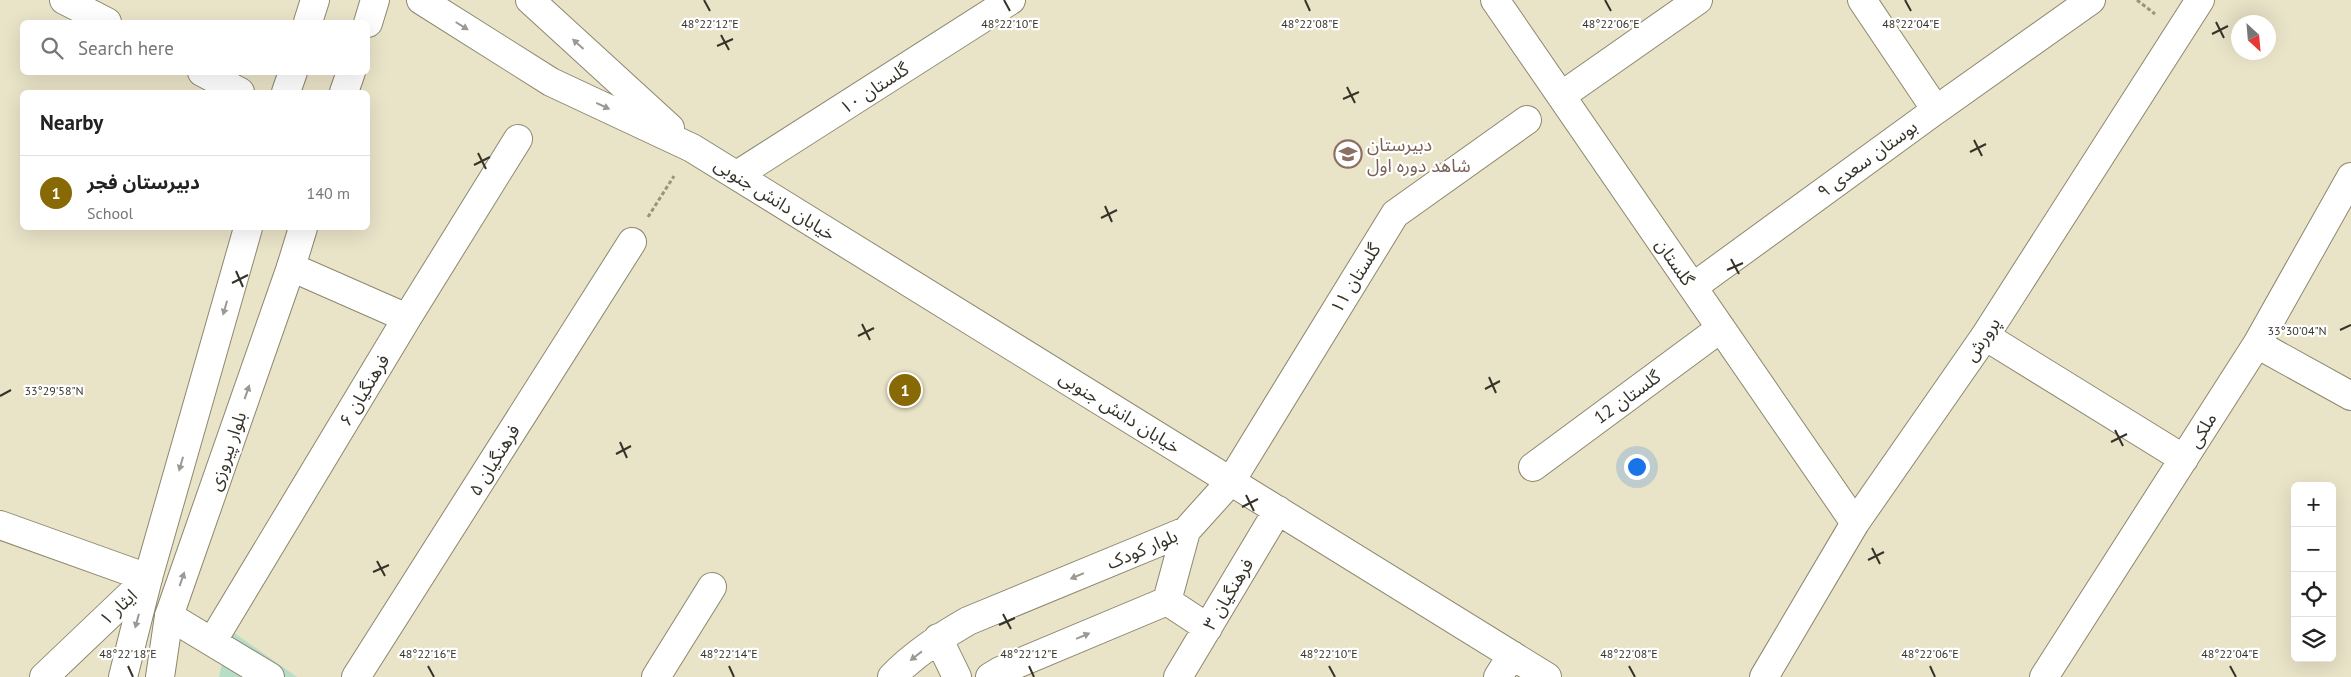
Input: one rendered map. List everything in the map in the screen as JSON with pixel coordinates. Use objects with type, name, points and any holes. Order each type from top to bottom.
[{"type":"street","points":[[64,0],[103,20]]},
{"type":"street","points":[[309,20],[315,0]]},
{"type":"street","points":[[369,20],[375,0]]},
{"type":"street","name":"خیابان دانش جنوبی","points":[[421,0],[552,82],[692,148],[737,175],[1388,580],[1505,666],[1547,677]]},
{"type":"street","name":"خیابان دانش جنوبی","points":[[530,0],[692,148]]},
{"type":"street","name":"گلستان ۱۰","points":[[737,175],[1011,0]]},
{"type":"street","name":"گلستان","points":[[1495,0],[1855,523]]},
{"type":"street","points":[[1561,96],[1698,0]]},
{"type":"street","name":"بوستان سعدی ۹","points":[[1693,287],[1936,110],[1862,0]]},
{"type":"street","points":[[1936,110],[2091,0]]},
{"type":"street","name":"پرورش","points":[[1764,677],[1855,523],[1985,336],[2200,0]]},
{"type":"street","points":[[208,75],[236,90]]},
{"type":"street","points":[[287,90],[292,75]]},
{"type":"street","points":[[345,90],[350,75]]},
{"type":"street","name":"گلستان ۱۱","points":[[1186,531],[1231,481],[1395,214],[1527,120]]},
{"type":"street","name":"فرهنگیان ۶","points":[[212,642],[407,318],[518,139]]},
{"type":"street","name":"ملکی","points":[[2044,677],[2257,344],[2351,177]]},
{"type":"street","points":[[123,677],[148,578],[247,230]]},
{"type":"street","name":"بلوار پیروزی","points":[[160,677],[169,616],[302,230]]},
{"type":"street","name":"فرهنگیان ۵","points":[[356,677],[632,242]]},
{"type":"street","points":[[291,267],[407,318]]},
{"type":"street","name":"گلستان 12","points":[[1533,467],[1721,328]]},
{"type":"street","points":[[1985,336],[2184,459]]},
{"type":"street","points":[[2257,344],[2351,396]]},
{"type":"street","name":"فرهنگیان ۳","points":[[1178,677],[1278,510]]},
{"type":"street","points":[[0,525],[148,578]]},
{"type":"street","name":"بلوار کودک","points":[[1167,601],[1186,531]]},
{"type":"street","name":"بلوار کودک","points":[[892,677],[938,638],[968,622],[1186,531]]},
{"type":"street","name":"ایثار ۱","points":[[44,677],[148,578]]},
{"type":"street","points":[[656,677],[712,587]]},
{"type":"street","points":[[990,677],[1000,671],[1167,601],[1208,628]]},
{"type":"street","points":[[169,616],[270,677]]},
{"type":"street","points":[[938,638],[957,677]]},
{"type":"path","points":[[632,242],[692,148]]},
{"type":"green space","points":[[230,630],[297,677],[219,677]]},
{"type":"place","name":"دبیرستان شاهد دوره اول","points":[[1348,154]]},
{"type":"place","name":"دبیرستان فجر","points":[[905,390]]}]
